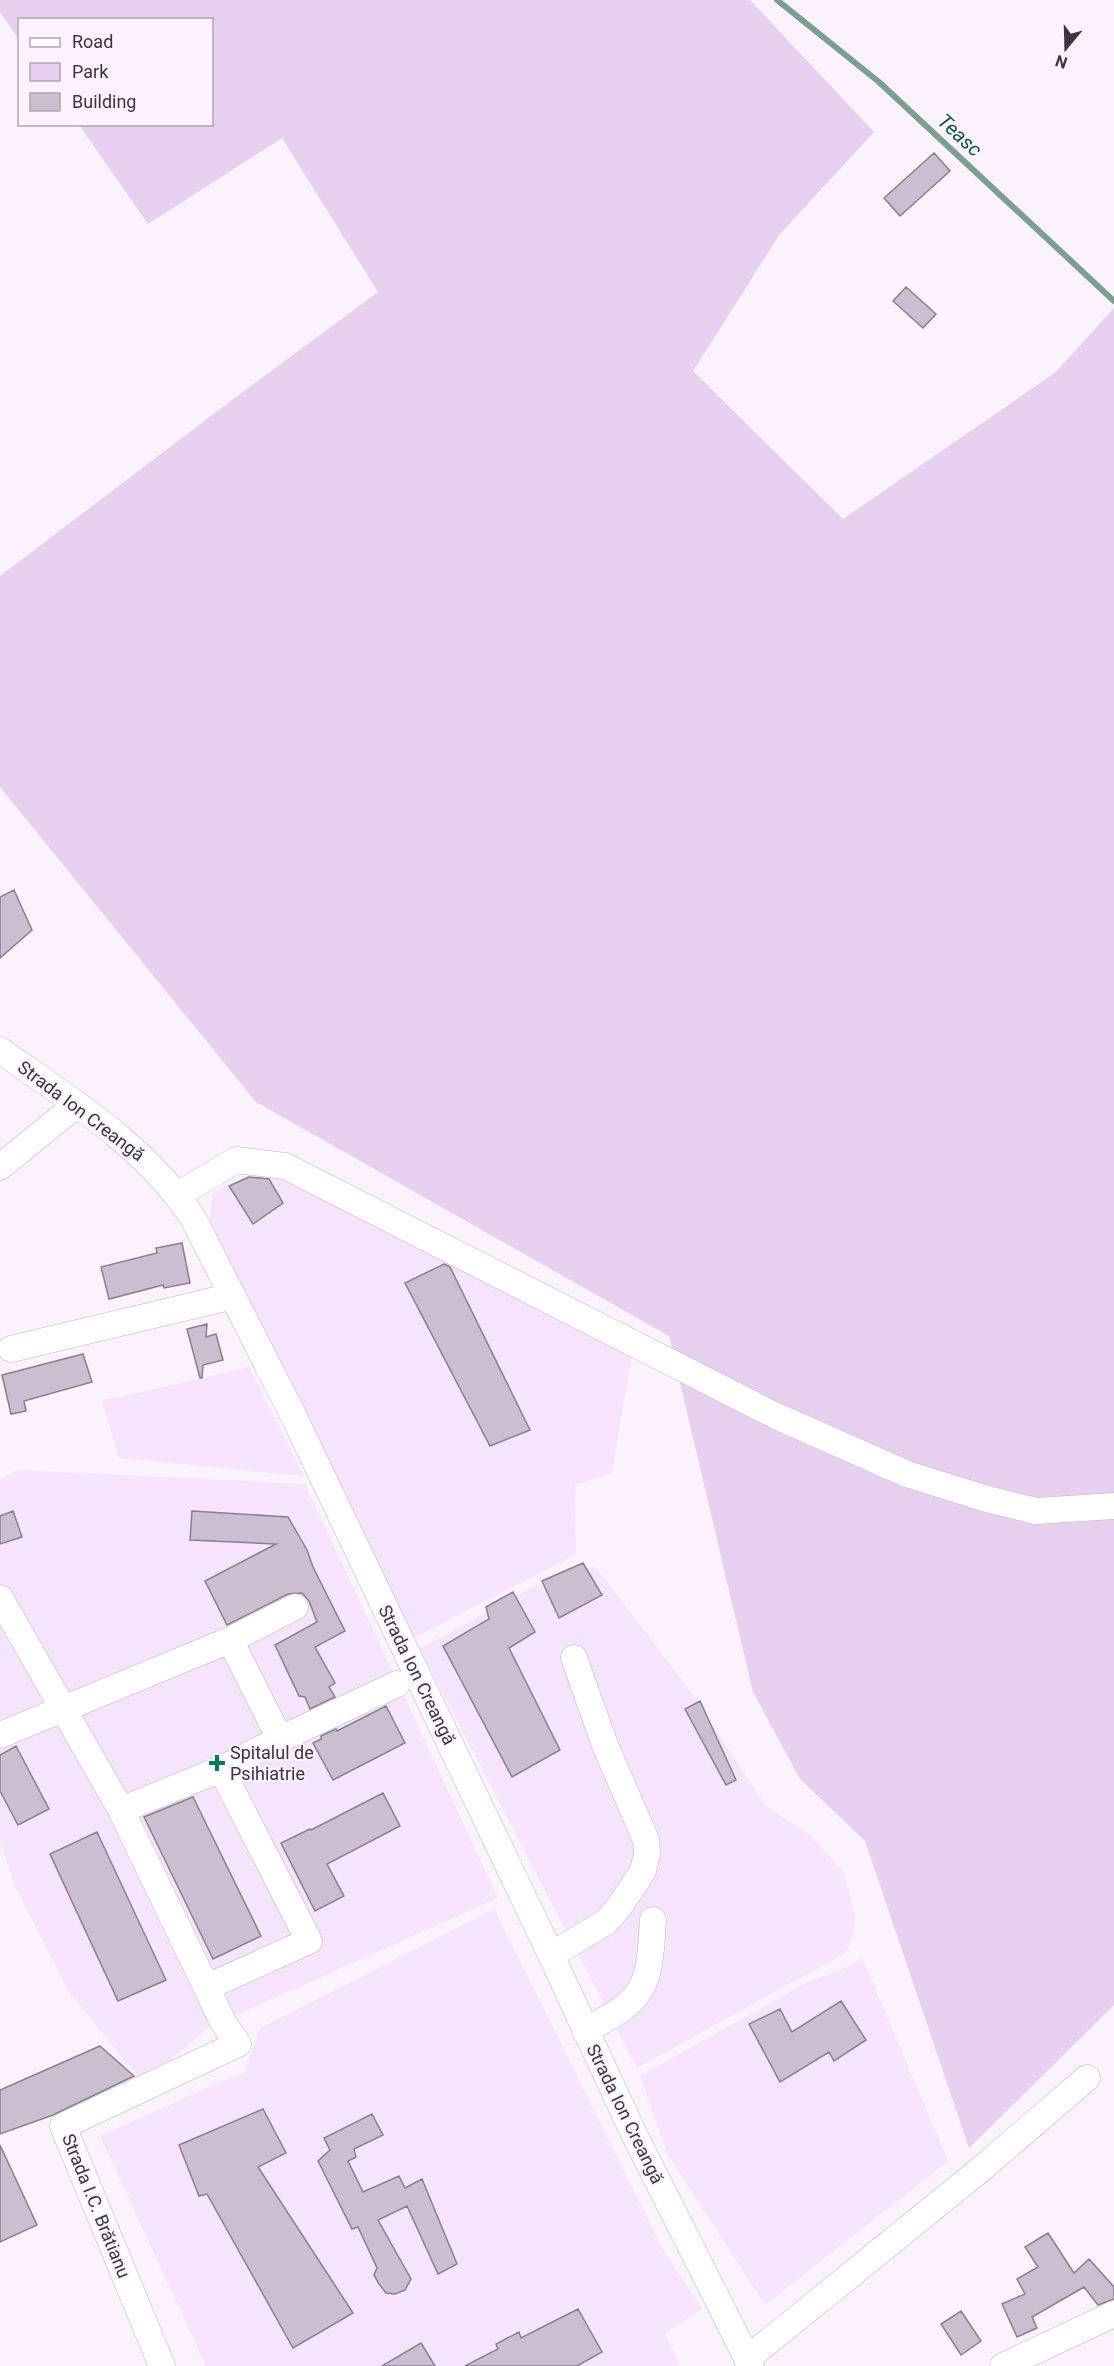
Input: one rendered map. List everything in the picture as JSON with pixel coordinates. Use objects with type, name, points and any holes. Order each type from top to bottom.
[{"type":"street","name":"Strada Ion Creangă","points":[[0,1050],[126,1141],[157,1169],[194,1218],[293,1415],[633,2132],[749,2362]]},
{"type":"street","points":[[0,1167],[76,1105]]},
{"type":"street","points":[[178,1195],[236,1160],[285,1166],[776,1416],[906,1474],[1036,1511],[1114,1506]]},
{"type":"street","points":[[11,1348],[233,1296]]},
{"type":"street","points":[[0,1598],[121,1809],[207,1987],[309,1941],[221,1770]]},
{"type":"street","points":[[0,1735],[230,1640],[295,1607]]},
{"type":"street","points":[[230,1640],[280,1739]]},
{"type":"street","points":[[551,1955],[606,1922],[619,1907],[643,1870],[647,1854],[646,1840],[605,1745],[574,1658]]},
{"type":"street","points":[[121,1809],[221,1770],[280,1739],[397,1684]]},
{"type":"street","points":[[585,2031],[627,2004],[639,1992],[645,1976],[653,1920]]},
{"type":"street","name":"Strada I.C. Brătianu","points":[[162,2366],[63,2126],[238,2044],[223,2022],[207,1987]]},
{"type":"street","points":[[749,2362],[1087,2078]]},
{"type":"street","points":[[1003,2366],[1114,2314]]},
{"type":"shaded area","points":[[263,1167],[505,1292],[632,1354],[612,1473],[575,1485],[576,1555],[411,1639],[209,1225],[213,1192]]},
{"type":"shaded area","points":[[249,1367],[304,1476],[119,1458],[102,1401]]},
{"type":"shaded area","name":"Spitalul de Psihiatrie","points":[[18,1470],[305,1484],[498,1898],[207,2028],[143,2083],[69,1992],[14,1884],[0,1841],[0,1479]]},
{"type":"shaded area","points":[[595,1566],[693,1695],[765,1805],[812,1837],[844,1873],[856,1920],[847,1952],[637,2068],[420,1649],[528,1589]]},
{"type":"shaded area","points":[[494,1909],[666,2255],[702,2308],[665,2334],[680,2366],[206,2366],[100,2136],[245,2071],[260,2028]]},
{"type":"shaded area","points":[[862,1957],[948,2161],[765,2305],[668,2155],[640,2076],[806,1983],[849,1966]]},
{"type":"green space","points":[[0,0],[750,0],[874,132],[780,234],[693,371],[843,519],[1056,372],[1114,308],[1114,2005],[969,2148],[865,1841],[800,1779],[753,1692],[669,1336],[256,1102],[0,787],[0,576],[378,292],[282,138],[148,224],[80,126],[213,126],[213,18],[18,18],[18,39],[0,12]]},
{"type":"building","points":[[934,153],[950,171],[900,216],[884,198]]},
{"type":"building","points":[[906,287],[936,314],[923,328],[893,301]]},
{"type":"building","points":[[14,890],[32,930],[0,958],[0,897]]},
{"type":"building","points":[[249,1177],[269,1179],[283,1203],[253,1224],[229,1186]]},
{"type":"building","points":[[182,1243],[190,1283],[164,1288],[163,1285],[109,1299],[101,1267],[157,1253],[156,1248]]},
{"type":"building","points":[[444,1264],[450,1267],[530,1430],[490,1446],[405,1283]]},
{"type":"building","points":[[207,1324],[206,1337],[216,1334],[223,1360],[203,1365],[202,1378],[200,1378],[187,1329]]},
{"type":"building","points":[[83,1354],[92,1382],[24,1401],[26,1411],[11,1414],[2,1375]]},
{"type":"building","points":[[13,1511],[22,1537],[0,1544],[0,1516]]},
{"type":"building","points":[[192,1511],[288,1517],[307,1550],[345,1631],[315,1647],[335,1683],[329,1687],[335,1697],[310,1709],[305,1697],[299,1696],[275,1645],[317,1622],[309,1601],[302,1593],[288,1594],[227,1625],[205,1581],[276,1544],[190,1540]]},
{"type":"building","points":[[583,1563],[602,1595],[559,1618],[542,1581]]},
{"type":"building","points":[[513,1592],[535,1632],[509,1648],[560,1750],[512,1777],[443,1646],[489,1619],[486,1607]]},
{"type":"building","points":[[700,1701],[736,1780],[726,1785],[685,1709]]},
{"type":"building","points":[[386,1706],[405,1743],[333,1780],[313,1743],[321,1739],[321,1736],[336,1729],[337,1731]]},
{"type":"building","points":[[16,1746],[49,1809],[18,1825],[0,1791],[0,1755]]},
{"type":"building","points":[[383,1793],[400,1826],[327,1864],[344,1896],[315,1911],[281,1843]]},
{"type":"building","points":[[193,1797],[261,1936],[213,1959],[144,1817]]},
{"type":"building","points":[[97,1832],[166,1980],[118,2001],[50,1854]]},
{"type":"building","points":[[841,2001],[866,2040],[834,2061],[829,2052],[780,2082],[749,2024],[780,2009],[792,2032]]},
{"type":"building","points":[[100,2046],[134,2076],[53,2115],[0,2134],[0,2090]]},
{"type":"building","points":[[263,2109],[286,2153],[258,2167],[353,2313],[293,2348],[207,2194],[199,2196],[179,2145]]},
{"type":"building","points":[[372,2114],[383,2135],[354,2149],[356,2157],[348,2161],[363,2192],[399,2176],[405,2188],[422,2179],[457,2264],[438,2274],[407,2206],[378,2220],[411,2279],[405,2290],[395,2294],[386,2293],[379,2284],[374,2275],[377,2268],[358,2227],[352,2229],[318,2161],[330,2150],[324,2138]]},
{"type":"building","points":[[0,2145],[37,2225],[0,2242]]},
{"type":"building","points":[[1048,2233],[1074,2273],[1089,2259],[1114,2287],[1114,2299],[1098,2305],[1084,2287],[1032,2317],[1037,2328],[1017,2337],[1002,2304],[1025,2294],[1017,2279],[1038,2267],[1025,2247]]},
{"type":"building","points":[[578,2309],[602,2352],[577,2366],[465,2366],[498,2349],[496,2344],[519,2332],[521,2338]]},
{"type":"building","points":[[961,2311],[981,2341],[961,2355],[941,2324]]},
{"type":"building","points":[[421,2343],[435,2366],[382,2366]]},
{"type":"waterway","name":"Teasc","points":[[777,0],[879,82],[1114,301]]},
{"type":"place","name":"Spitalul de Psihiatrie","points":[[217,1763]]}]
